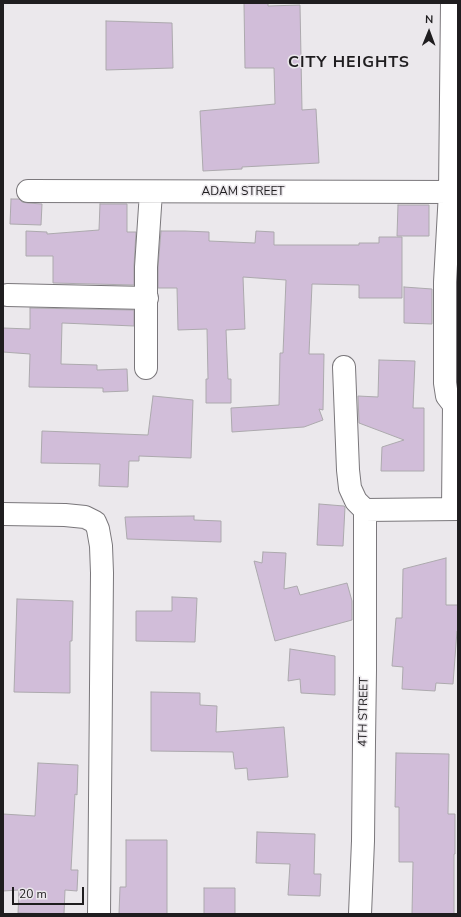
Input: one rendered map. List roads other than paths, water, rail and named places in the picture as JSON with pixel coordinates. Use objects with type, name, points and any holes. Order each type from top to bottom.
[{"type":"street","points":[[344,367],[348,470],[350,488],[356,501],[365,510],[456,509],[456,405],[447,396],[445,383],[445,282],[454,192],[452,3]]},
{"type":"street","name":"ADAM STREET","points":[[28,191],[454,192]]},
{"type":"street","points":[[146,368],[146,267],[151,192]]},
{"type":"street","points":[[7,296],[147,298]]},
{"type":"street","name":"4TH STREET","points":[[360,914],[363,841],[365,510]]},
{"type":"street","points":[[3,514],[65,515],[85,517],[94,522],[98,529],[102,573],[98,914]]},
{"type":"district","name":"CITY HEIGHTS","points":[[349,63]]}]
